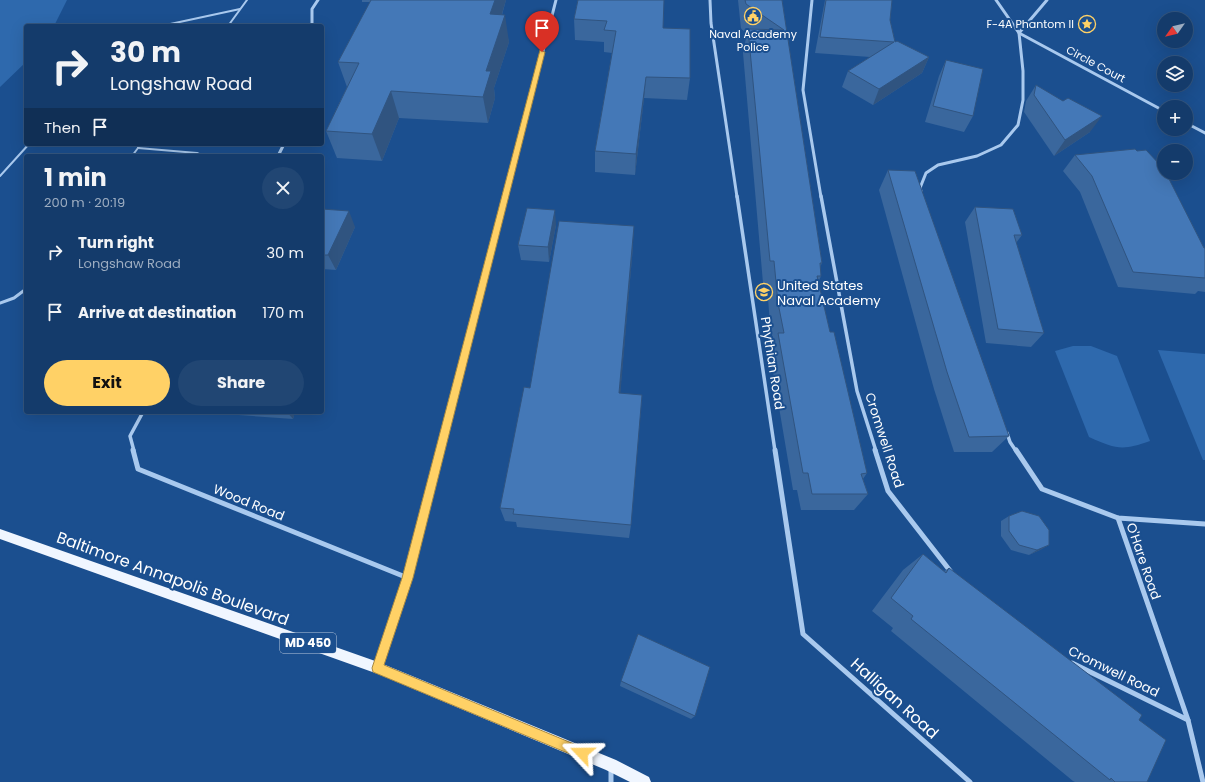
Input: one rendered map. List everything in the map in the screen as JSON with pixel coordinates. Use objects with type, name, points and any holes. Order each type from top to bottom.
[{"type":"main road","name":"Baltimore Annapolis Boulevard","points":[[0,534],[378,668],[611,766],[644,782]]},
{"type":"street","points":[[312,24],[312,9],[318,0]]},
{"type":"street","points":[[378,668],[408,578],[556,0]]},
{"type":"street","name":"Phythian Road","points":[[710,0],[711,23],[803,634]]},
{"type":"street","name":"Cromwell Road","points":[[812,0],[803,90],[810,136],[857,391],[888,492],[954,575]]},
{"type":"street","points":[[923,195],[920,188],[926,173],[938,165],[977,156],[1000,145],[1018,125],[1023,100],[1023,71],[1020,33],[996,0]]},
{"type":"street","points":[[1020,33],[1047,0]]},
{"type":"street","name":"Circle Court","points":[[1020,33],[1157,107]]},
{"type":"street","points":[[1193,127],[1205,133]]},
{"type":"street","name":"Wood Road","points":[[142,414],[130,436],[138,469],[408,578]]},
{"type":"street","name":"O'Hare Road","points":[[1005,427],[1010,442],[1042,489],[1118,518],[1188,720]]},
{"type":"street","points":[[1118,518],[1205,524]]},
{"type":"street","name":"Halligan Road","points":[[803,634],[970,782]]},
{"type":"street","name":"Cromwell Road","points":[[1069,661],[1188,720]]},
{"type":"street","points":[[1188,720],[1203,782]]},
{"type":"street","points":[[611,766],[611,782]]},
{"type":"lane","points":[[229,24],[247,0]]},
{"type":"lane","points":[[170,24],[240,9]]},
{"type":"lane","points":[[0,176],[26,146]]},
{"type":"lane","points":[[134,154],[138,148],[199,154]]},
{"type":"lane","points":[[0,303],[14,298],[24,290]]},
{"type":"shaded area","points":[[0,0],[67,0],[55,24],[24,24],[24,64],[0,87]]},
{"type":"shaded area","points":[[1073,346],[1091,346],[1117,356],[1150,441],[1132,446],[1119,447],[1106,444],[1089,437],[1055,351]]},
{"type":"shaded area","points":[[1158,350],[1205,354],[1205,460],[1203,460]]},
{"type":"building","points":[[371,0],[495,0],[490,14],[505,15],[486,71],[491,71],[483,97],[391,91],[372,134],[326,131],[359,63],[338,62]]},
{"type":"building","points":[[578,0],[664,0],[663,28],[690,29],[690,78],[646,77],[636,154],[595,151],[616,31],[604,30],[607,21],[574,19]]},
{"type":"building","points":[[745,0],[782,0],[822,263],[820,263],[821,276],[817,276],[830,332],[834,332],[867,473],[861,474],[868,494],[812,494],[808,473],[803,473],[778,333],[784,333],[778,303],[774,261],[770,261],[748,29],[784,30],[746,4]]},
{"type":"building","points":[[826,0],[892,0],[890,20],[895,42],[897,41],[929,57],[879,89],[848,71],[894,42],[820,37]]},
{"type":"building","points":[[946,60],[983,69],[973,116],[933,106]]},
{"type":"building","points":[[1036,85],[1063,101],[1068,98],[1102,116],[1065,140],[1034,95]]},
{"type":"building","points":[[1135,149],[1137,151],[1146,150],[1157,162],[1157,180],[1170,180],[1205,248],[1205,278],[1133,272],[1092,176],[1075,155]]},
{"type":"building","points":[[888,170],[915,171],[1009,436],[969,437],[947,372]]},
{"type":"building","points":[[975,207],[1013,209],[1022,235],[1014,235],[1044,333],[998,329]]},
{"type":"building","points":[[527,208],[555,210],[548,247],[518,245]]},
{"type":"building","points":[[324,209],[349,211],[328,255],[324,255]]},
{"type":"building","points":[[559,221],[634,226],[619,393],[642,395],[631,525],[513,514],[514,509],[500,508],[524,387],[530,388]]},
{"type":"building","points":[[1022,511],[1039,516],[1049,530],[1049,545],[1037,550],[1019,545],[1009,531],[1009,516]]},
{"type":"building","points":[[923,554],[946,573],[949,568],[1142,715],[1139,720],[1166,740],[1147,782],[1115,782],[1111,778],[1110,780],[911,619],[913,616],[891,598]]},
{"type":"building","points":[[638,634],[710,667],[695,716],[621,681]]},
{"type":"place","name":"Naval Academy Police","points":[[753,16]]},
{"type":"place","name":"F-4A Phantom II","points":[[1087,24]]},
{"type":"place","name":"United States Naval Academy","points":[[764,292]]},
{"type":"route","points":[[542,52],[408,578],[378,668],[582,753]]}]
